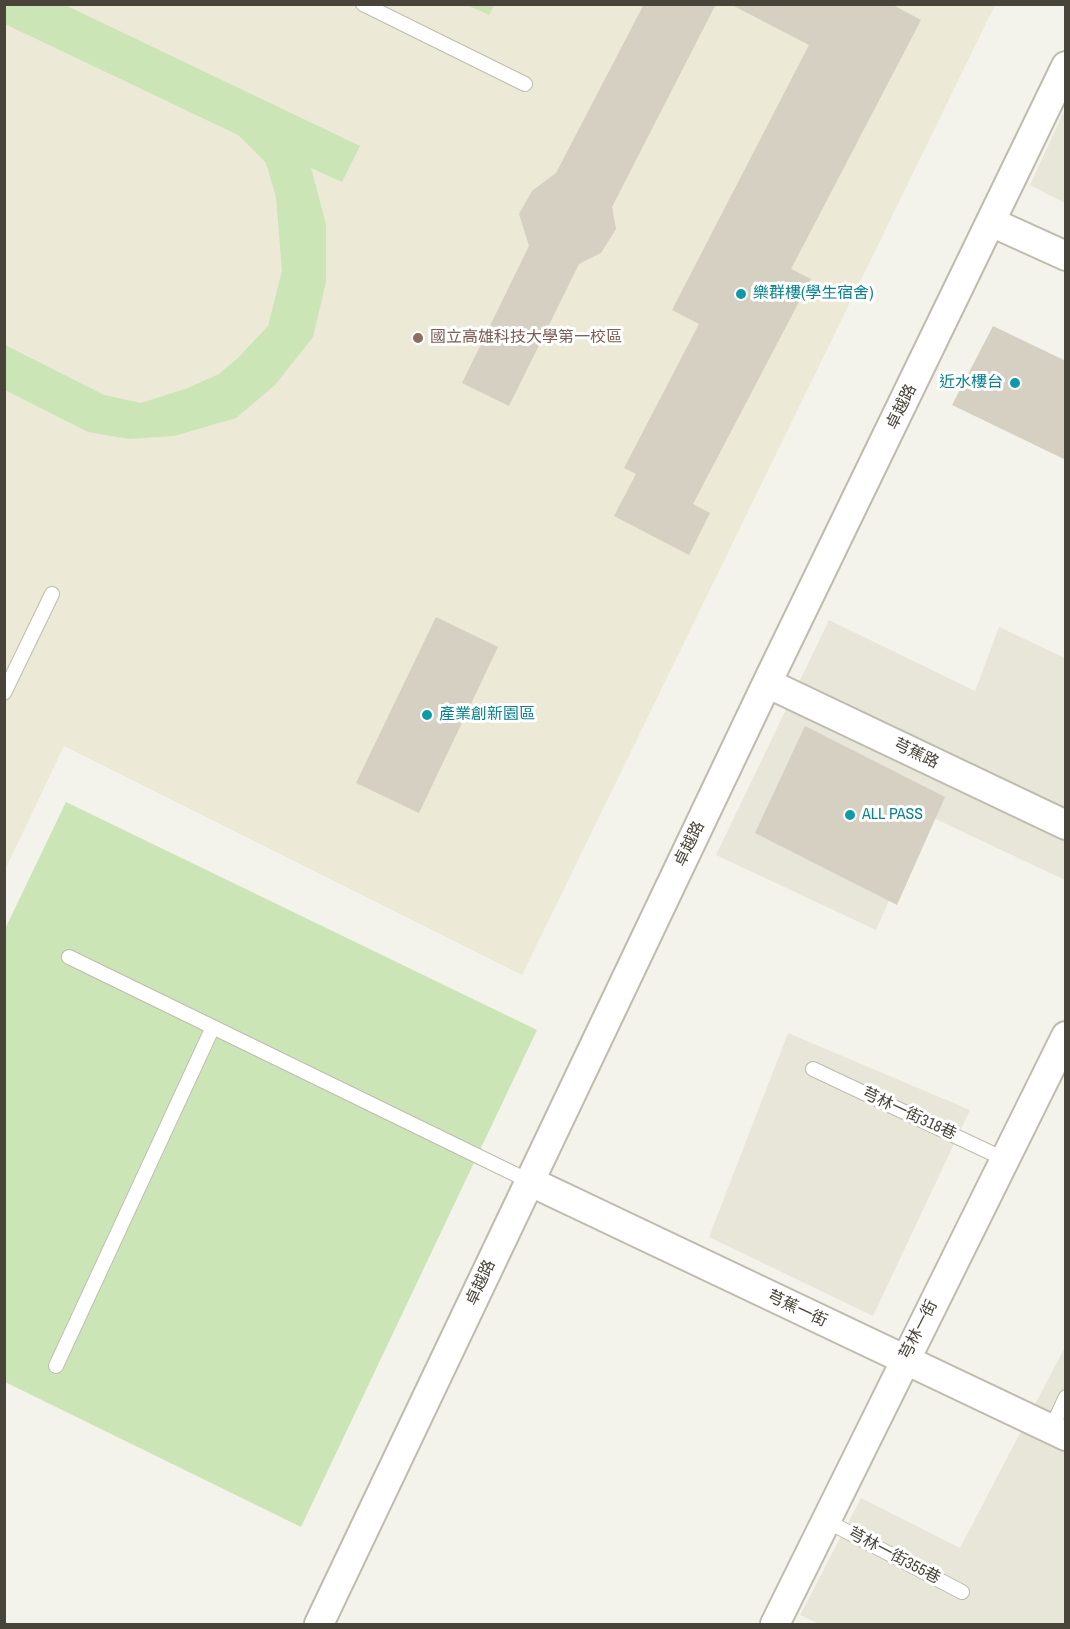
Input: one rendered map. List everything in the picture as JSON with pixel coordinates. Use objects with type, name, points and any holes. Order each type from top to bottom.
[{"type":"street","name":"卓越路","points":[[319,1624],[767,683],[1065,66]]},
{"type":"street","points":[[991,222],[1065,256]]},
{"type":"street","name":"芎蕉路","points":[[767,683],[1065,825]]},
{"type":"street","name":"芎林一街","points":[[775,1624],[1065,1036]]},
{"type":"street","name":"芎蕉一街","points":[[529,1181],[1058,1432]]},
{"type":"lane","points":[[363,4],[525,84]]},
{"type":"lane","points":[[4,693],[52,594]]},
{"type":"lane","points":[[69,957],[529,1181]]},
{"type":"lane","points":[[56,1366],[213,1027]]},
{"type":"lane","name":"芎林一街318巷","points":[[813,1068],[1004,1159]]},
{"type":"lane","points":[[1058,1432],[1065,1397]]},
{"type":"lane","name":"芎林一街355巷","points":[[825,1521],[962,1592]]},
{"type":"shaded area","name":"國立高雄科技大學第一校區","points":[[5,5],[995,5],[522,975],[64,746],[5,870]]},
{"type":"shaded area","points":[[1065,109],[1066,203],[1030,185]]},
{"type":"shaded area","points":[[829,620],[975,691],[999,627],[1065,658],[1065,880],[927,815],[876,930],[716,855]]},
{"type":"shaded area","points":[[788,1033],[970,1110],[873,1316],[709,1237]]},
{"type":"shaded area","points":[[1065,1347],[1065,1624],[819,1624],[800,1615],[861,1498],[960,1548]]},
{"type":"green space","points":[[5,4],[65,5],[360,146],[342,182],[311,168],[326,224],[326,282],[313,337],[275,385],[236,418],[174,436],[129,439],[88,432],[5,390],[5,345],[104,395],[141,403],[188,388],[219,374],[238,358],[268,326],[282,271],[276,197],[266,163],[238,135],[5,24]]},
{"type":"green space","points":[[467,5],[494,5],[489,15]]},
{"type":"green space","points":[[66,802],[537,1030],[301,1527],[5,1382],[4,931]]},
{"type":"building","points":[[644,4],[716,4],[612,207],[616,229],[601,253],[579,264],[509,406],[462,383],[529,246],[519,214],[532,191],[556,173]]},
{"type":"building","name":"樂群樓(學生宿舍)","points":[[730,4],[891,4],[921,20],[791,269],[811,279],[693,504],[710,513],[689,555],[614,516],[636,474],[624,468],[699,324],[672,310],[809,45]]},
{"type":"building","name":"近水樓台","points":[[993,326],[1066,361],[1066,460],[952,405]]},
{"type":"building","name":"產業創新園區","points":[[436,617],[498,647],[419,813],[356,783]]},
{"type":"building","name":"ALL PASS","points":[[805,726],[945,797],[897,905],[755,833]]},
{"type":"place","name":"樂群樓(學生宿舍)","points":[[741,294]]},
{"type":"place","name":"國立高雄科技大學第一校區","points":[[418,338]]},
{"type":"place","name":"近水樓台","points":[[1015,383]]},
{"type":"place","name":"產業創新園區","points":[[427,715]]},
{"type":"place","name":"ALL PASS","points":[[850,815]]}]
